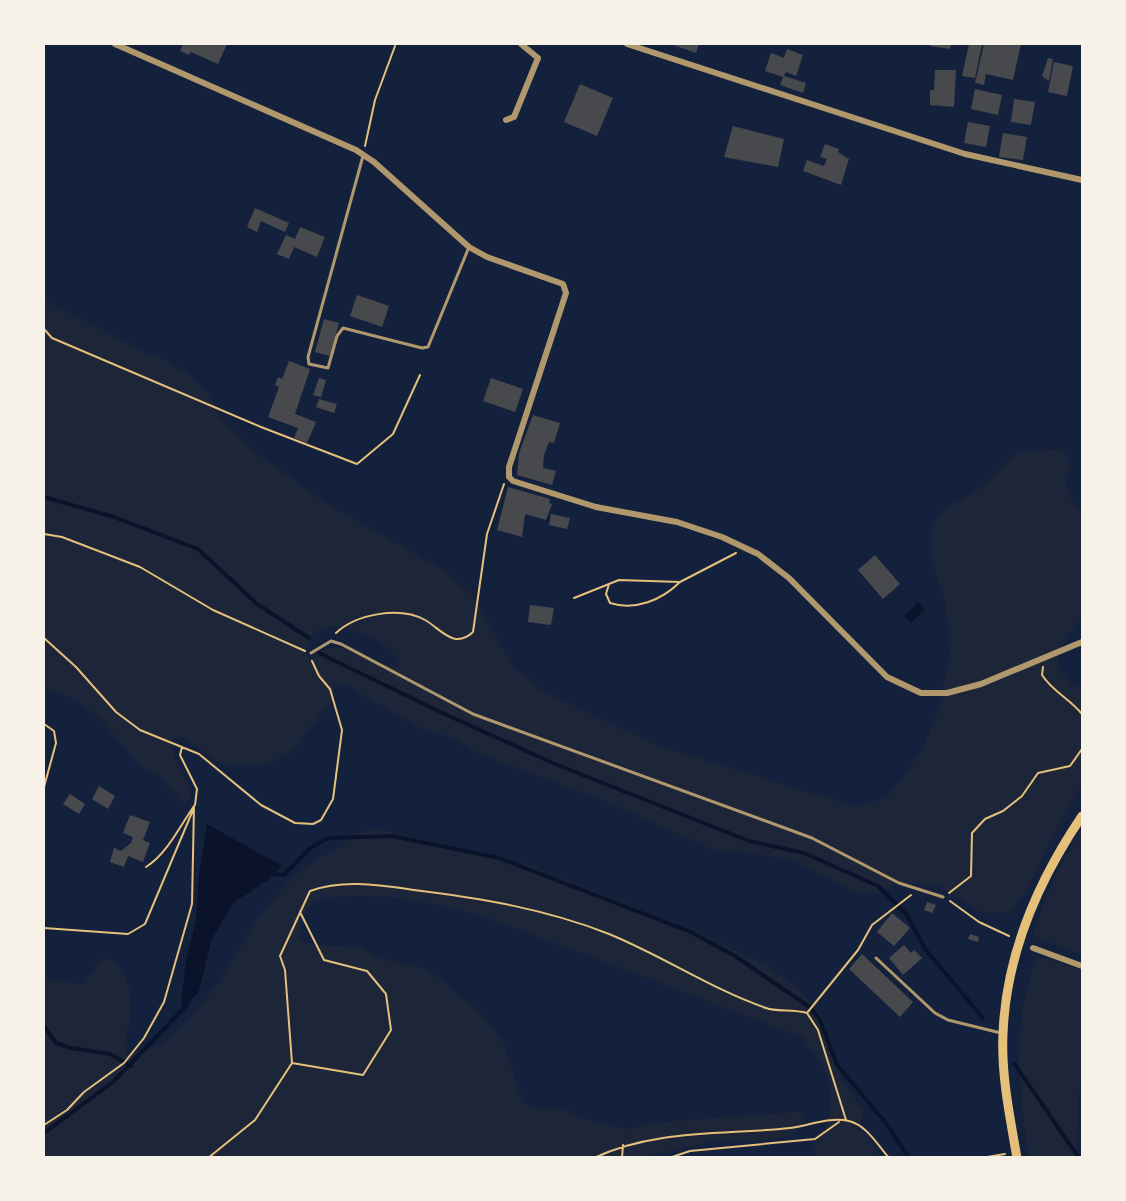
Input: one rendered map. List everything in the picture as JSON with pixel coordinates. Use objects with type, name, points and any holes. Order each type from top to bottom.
[{"type":"main road","points":[[1016,1155],[1006,1091],[1003,1034],[1012,967],[1028,911],[1067,839],[1083,816]]},
{"type":"street","points":[[115,44],[364,154],[470,247],[487,257],[559,281],[566,293],[509,467],[511,479],[597,507],[677,522],[747,548],[782,571],[887,677],[910,690],[921,693],[946,693],[981,684],[1083,642]]},
{"type":"street","points":[[506,120],[514,117],[538,58],[521,44]]},
{"type":"street","points":[[627,44],[965,154],[1083,180]]},
{"type":"street","points":[[1033,948],[1083,966]]},
{"type":"lane","points":[[364,154],[308,357],[309,364],[328,368],[337,336],[343,328],[422,348],[428,347],[470,247]]},
{"type":"lane","points":[[311,653],[331,642],[397,671],[437,696],[474,714],[812,838],[899,883],[944,897]]},
{"type":"lane","points":[[876,958],[935,1013],[948,1020],[1003,1034]]},
{"type":"path","points":[[364,154],[375,100],[395,46]]},
{"type":"path","points":[[44,329],[52,338],[261,427],[357,464],[393,434],[420,375]]},
{"type":"path","points":[[331,642],[342,628],[358,618],[373,614],[399,614],[424,619],[441,634],[458,640],[466,638],[473,632],[487,534],[495,505],[511,479]]},
{"type":"path","points":[[44,534],[62,537],[140,567],[213,610],[311,653],[319,676],[330,689],[342,730],[333,798],[321,820],[313,824],[295,823],[261,805],[199,754],[140,730],[124,718],[76,667],[44,638]]},
{"type":"path","points":[[609,584],[606,594],[610,603],[618,606],[642,604],[668,593],[680,582],[716,561],[747,548]]},
{"type":"path","points":[[574,598],[619,580],[680,582]]},
{"type":"path","points":[[1045,658],[1042,675],[1052,690],[1069,698],[1083,714]]},
{"type":"path","points":[[44,724],[54,730],[56,743],[44,787]]},
{"type":"path","points":[[44,1125],[124,1063],[144,1038],[164,1002],[192,904],[194,806],[197,789],[180,754],[179,749],[183,746]]},
{"type":"path","points":[[1003,933],[979,922],[944,897],[971,876],[972,833],[985,819],[1022,796],[1038,773],[1070,766],[1083,749]]},
{"type":"path","points":[[146,867],[161,854],[194,806]]},
{"type":"path","points":[[44,928],[128,934],[145,924],[194,806]]},
{"type":"path","points":[[208,1158],[255,1120],[292,1064],[285,970],[280,956],[310,891],[321,887],[364,884],[517,905],[610,934],[719,990],[770,1010],[790,1008],[807,1013],[821,1038],[846,1120]]},
{"type":"path","points":[[807,1013],[858,950],[872,926],[892,908],[909,897]]},
{"type":"path","points":[[292,1064],[363,1075],[391,1030],[386,994],[367,971],[324,960],[300,912]]},
{"type":"path","points":[[669,1158],[690,1151],[815,1139],[841,1120]]},
{"type":"path","points":[[594,1158],[623,1145],[686,1136],[781,1129],[846,1120],[860,1124],[889,1158]]},
{"type":"path","points":[[622,1158],[623,1145]]},
{"type":"path","points":[[981,1158],[1016,1155]]},
{"type":"shaded area","points":[[44,300],[145,352],[164,359],[188,374],[210,394],[219,416],[250,448],[324,502],[442,569],[472,595],[512,665],[541,690],[656,745],[857,807],[885,798],[903,777],[921,752],[939,709],[949,657],[948,626],[944,596],[932,563],[932,525],[944,510],[984,486],[1017,452],[1034,449],[1062,450],[1070,463],[1066,484],[1074,507],[1082,511],[1082,618],[1066,640],[1058,667],[1071,684],[1082,687],[1082,785],[1059,823],[1026,892],[1009,913],[981,912],[937,885],[899,883],[874,895],[857,892],[791,860],[744,852],[716,851],[596,797],[474,751],[453,738],[418,727],[348,686],[334,685],[334,701],[318,717],[316,724],[308,729],[292,751],[270,761],[253,766],[229,766],[217,761],[182,737],[170,740],[191,797],[183,804],[159,775],[138,764],[101,720],[80,702],[44,687]],"holes":[[[335,625],[365,634],[383,644],[391,650],[400,668],[337,647],[329,648],[310,659],[304,651],[315,632]]]},
{"type":"shaded area","points":[[918,602],[925,610],[911,623],[904,616]]},
{"type":"shaded area","points":[[207,824],[282,866],[268,880],[233,903],[212,939],[199,991],[185,1008],[181,1004],[186,960],[196,921],[199,874]]},
{"type":"shaded area","points":[[1082,828],[1082,955],[1033,936],[1054,880]]},
{"type":"shaded area","points":[[378,829],[522,863],[696,932],[766,965],[793,984],[821,1013],[840,1077],[864,1112],[857,1131],[867,1133],[880,1157],[817,1157],[811,1145],[828,1124],[830,1091],[824,1068],[802,1037],[484,916],[410,900],[355,896],[322,898],[314,901],[307,909],[303,919],[300,940],[316,945],[361,947],[379,958],[424,969],[441,980],[475,1009],[502,1039],[520,1095],[524,1103],[531,1108],[563,1109],[585,1119],[625,1129],[662,1122],[794,1112],[802,1112],[806,1122],[791,1136],[762,1140],[710,1142],[640,1158],[44,1157],[44,979],[83,985],[102,958],[111,960],[123,971],[131,997],[131,1015],[125,1044],[128,1055],[163,1044],[217,985],[258,918],[291,879],[315,860],[341,847],[354,834]]},
{"type":"shaded area","points":[[1038,956],[1082,970],[1082,1059],[1075,1157],[1029,1157],[1020,1081],[1020,1030],[1023,1004]]},
{"type":"building","points":[[183,44],[227,44],[218,64],[191,52],[189,55],[180,51]]},
{"type":"building","points":[[670,44],[699,44],[696,53]]},
{"type":"building","points":[[930,44],[951,44],[950,49],[930,46]]},
{"type":"building","points":[[969,44],[982,44],[975,78],[962,76]]},
{"type":"building","points":[[984,44],[1021,44],[1013,80],[986,74],[984,85],[975,83]]},
{"type":"building","points":[[787,49],[803,55],[796,76],[786,72],[784,76],[806,83],[803,93],[780,85],[783,77],[765,71],[771,53],[784,58]]},
{"type":"building","points":[[1048,58],[1053,59],[1049,81],[1042,76]]},
{"type":"building","points":[[1054,62],[1073,66],[1067,96],[1048,92]]},
{"type":"building","points":[[935,70],[956,70],[954,107],[930,105],[930,90],[934,90]]},
{"type":"building","points":[[580,84],[613,98],[597,136],[564,122]]},
{"type":"building","points":[[975,89],[1002,95],[998,115],[971,109]]},
{"type":"building","points":[[1014,99],[1035,102],[1031,125],[1011,122]]},
{"type":"building","points":[[968,122],[990,126],[986,147],[964,143]]},
{"type":"building","points":[[733,126],[784,139],[778,167],[724,157]]},
{"type":"building","points":[[1003,133],[1027,137],[1023,160],[999,157]]},
{"type":"building","points":[[825,144],[839,149],[838,152],[849,159],[841,185],[803,171],[807,160],[824,166],[827,159],[820,157]]},
{"type":"building","points":[[255,208],[289,223],[285,232],[261,221],[257,232],[247,227]]},
{"type":"building","points":[[300,227],[325,237],[317,257],[294,247],[289,259],[277,254],[286,235],[295,239]]},
{"type":"building","points":[[357,295],[389,306],[382,327],[350,316]]},
{"type":"building","points":[[324,319],[339,323],[330,356],[315,352]]},
{"type":"building","points":[[289,361],[310,369],[295,414],[316,422],[307,443],[294,438],[298,428],[268,417],[279,387],[275,385],[278,377],[282,379]]},
{"type":"building","points":[[319,378],[326,380],[321,397],[313,395]]},
{"type":"building","points":[[491,378],[523,389],[515,412],[483,401]]},
{"type":"building","points":[[319,399],[337,404],[334,413],[316,407]]},
{"type":"building","points":[[533,415],[560,423],[554,443],[549,442],[544,455],[543,468],[556,471],[552,485],[517,475],[519,453]]},
{"type":"building","points":[[508,487],[550,499],[549,503],[552,504],[546,520],[525,514],[522,537],[497,530]]},
{"type":"building","points":[[551,514],[570,518],[567,529],[549,525]]},
{"type":"building","points":[[875,555],[900,584],[883,599],[858,570]]},
{"type":"building","points":[[530,605],[554,608],[551,625],[528,622]]},
{"type":"building","points":[[99,786],[115,796],[108,809],[92,799]]},
{"type":"building","points":[[70,794],[85,804],[79,814],[63,804]]},
{"type":"building","points":[[130,815],[150,822],[143,840],[150,843],[143,862],[128,856],[124,867],[110,862],[114,848],[121,851],[131,843],[133,837],[123,833]]},
{"type":"building","points":[[927,902],[936,905],[932,913],[924,910]]},
{"type":"building","points":[[892,913],[910,928],[894,946],[877,932]]},
{"type":"building","points":[[970,934],[979,937],[978,942],[968,939]]},
{"type":"building","points":[[904,945],[911,953],[914,950],[922,958],[903,975],[889,958]]},
{"type":"building","points":[[862,954],[913,1002],[900,1017],[849,969]]},
{"type":"waterway","points":[[44,497],[114,517],[198,549],[257,604],[309,638]]},
{"type":"waterway","points":[[319,653],[438,711],[555,764],[749,841],[804,853],[878,886],[906,914],[926,950],[983,1018]]},
{"type":"waterway","points":[[273,874],[284,875],[309,849],[328,838],[392,836],[499,858],[691,932],[735,956],[811,1008],[820,1020],[837,1065],[885,1122],[909,1158]]},
{"type":"waterway","points":[[44,1133],[113,1082],[188,1004]]},
{"type":"waterway","points":[[44,1026],[56,1043],[71,1048],[110,1054],[131,1066]]},
{"type":"waterway","points":[[1014,1063],[1079,1158]]}]
